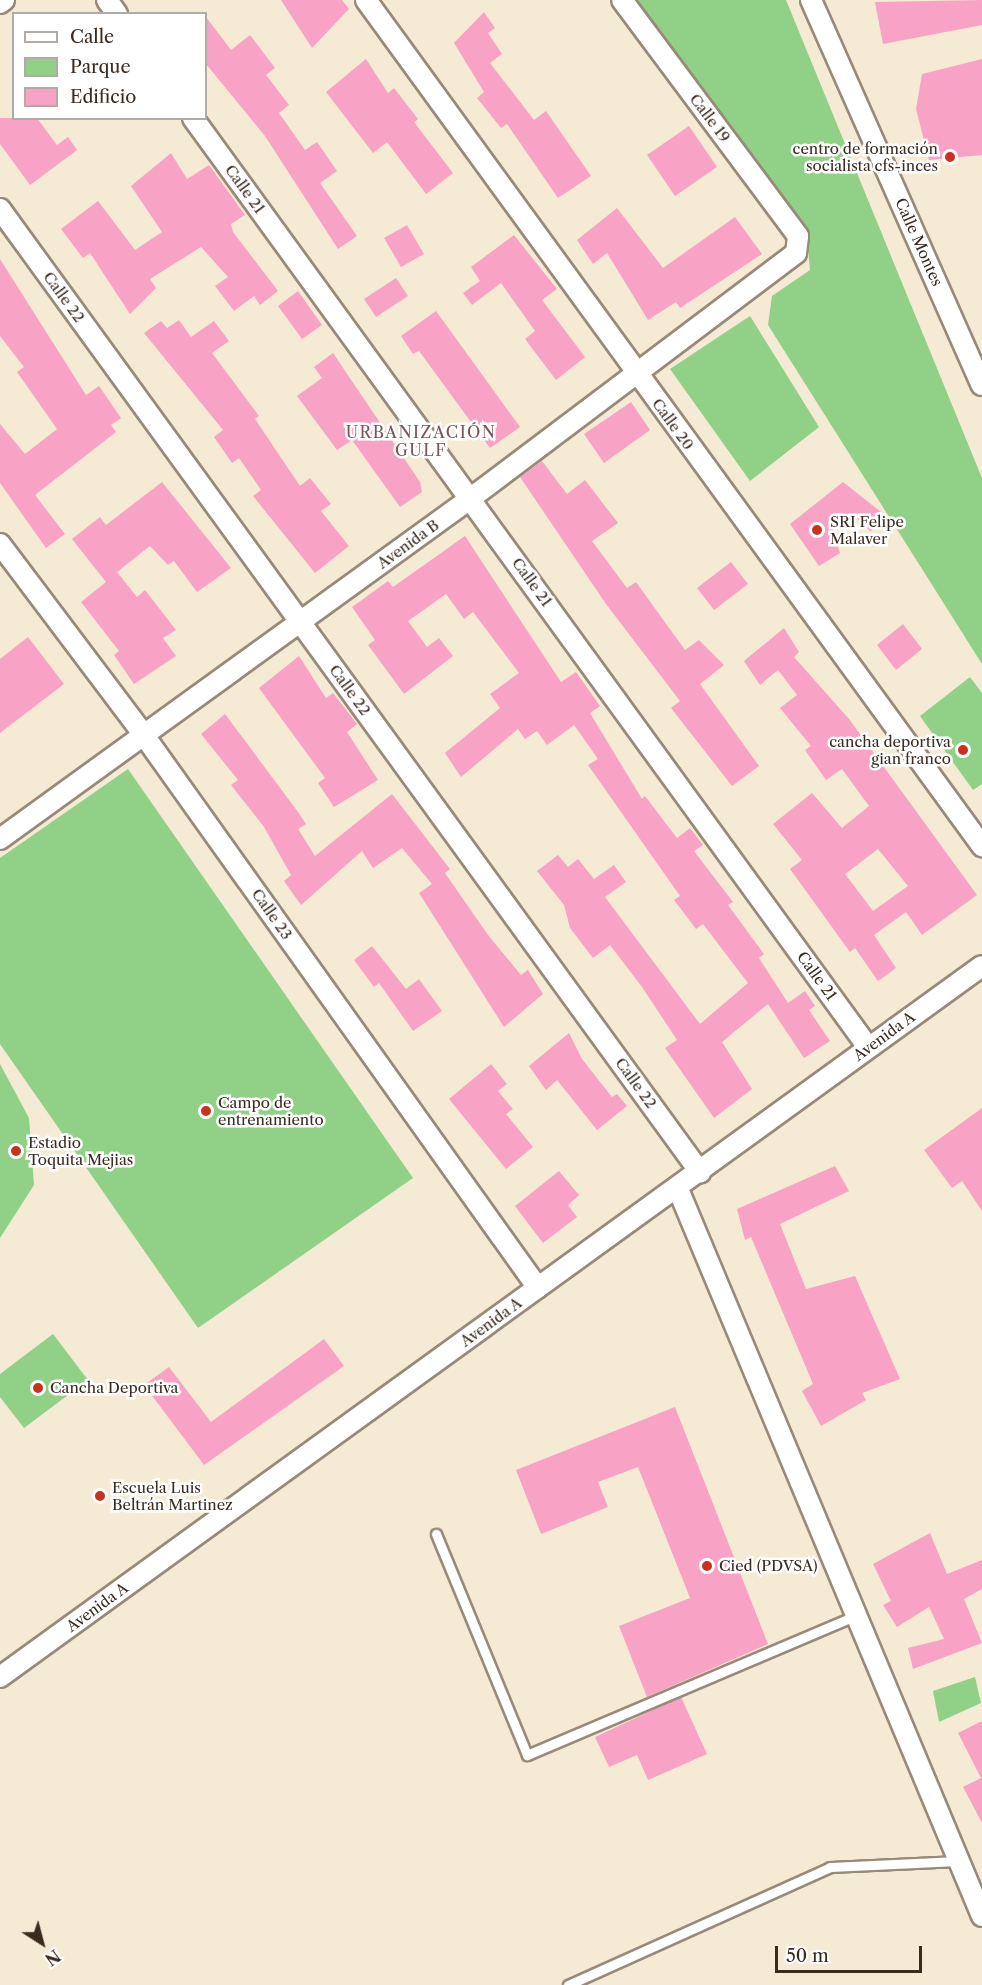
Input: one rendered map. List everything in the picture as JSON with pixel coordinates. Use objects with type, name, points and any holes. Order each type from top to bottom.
[{"type":"street","points":[[0,3],[4,0]]},
{"type":"street","name":"Calle 20","points":[[366,0],[982,846]]},
{"type":"street","name":"Calle 19","points":[[622,0],[798,236]]},
{"type":"street","name":"Calle Montes","points":[[811,0],[982,385]]},
{"type":"street","name":"Calle 21","points":[[195,120],[868,1047]]},
{"type":"street","name":"Calle 22","points":[[0,209],[700,1172]]},
{"type":"street","name":"Avenida B","points":[[0,839],[471,498],[635,371],[796,253],[798,236]]},
{"type":"street","name":"Calle 23","points":[[0,544],[143,734],[538,1288]]},
{"type":"street","name":"Avenida A","points":[[0,1677],[678,1189],[868,1047],[982,966]]},
{"type":"street","points":[[678,1189],[854,1616],[982,1916]]},
{"type":"lane","points":[[436,1534],[527,1755],[854,1616]]},
{"type":"lane","points":[[568,1985],[830,1867],[959,1861]]},
{"type":"green space","points":[[637,0],[786,0],[982,478],[982,664],[768,325],[772,296],[810,270],[807,237]]},
{"type":"green space","points":[[750,316],[819,427],[750,481],[670,369]]},
{"type":"green space","name":"cancha deportiva gian franco","points":[[970,677],[982,693],[982,784],[973,790],[920,716]]},
{"type":"green space","name":"Campo de entrenamiento","points":[[128,769],[413,1178],[198,1328],[0,1044],[0,858]]},
{"type":"green space","name":"Estadio Toquita Mejias","points":[[0,1064],[29,1118],[34,1185],[0,1238]]},
{"type":"green space","name":"Cancha Deportiva","points":[[53,1334],[88,1380],[24,1428],[0,1397],[0,1374]]},
{"type":"green space","points":[[975,1677],[981,1703],[939,1722],[933,1691]]},
{"type":"building","points":[[281,0],[342,0],[349,9],[312,48]]},
{"type":"building","points":[[982,0],[982,25],[883,44],[875,2]]},
{"type":"building","points":[[484,12],[495,28],[488,33],[502,54],[490,63],[534,120],[546,111],[591,176],[558,198],[507,124],[501,128],[477,98],[484,92],[454,43]]},
{"type":"building","points":[[207,18],[231,50],[250,35],[275,68],[266,75],[289,105],[279,113],[305,150],[317,142],[337,171],[320,183],[357,236],[338,249],[265,136],[207,65]]},
{"type":"building","points":[[366,59],[388,93],[394,88],[418,119],[414,122],[453,173],[426,194],[387,142],[373,153],[326,92]]},
{"type":"building","points":[[982,59],[982,155],[929,160],[916,109],[922,74]]},
{"type":"building","points":[[0,118],[38,120],[57,145],[68,137],[77,150],[30,185],[0,144]]},
{"type":"building","points":[[689,126],[717,167],[675,196],[647,155]]},
{"type":"building","points":[[171,153],[187,179],[209,165],[245,215],[231,224],[233,232],[278,291],[260,305],[254,296],[234,311],[215,286],[228,277],[201,247],[150,279],[156,288],[130,314],[90,253],[83,258],[61,229],[98,201],[135,250],[162,232],[131,186]]},
{"type":"building","points":[[617,208],[663,268],[735,217],[762,254],[680,308],[676,302],[648,320],[607,253],[593,264],[577,240]]},
{"type":"building","points":[[407,225],[424,254],[401,267],[384,238]]},
{"type":"building","points":[[514,235],[557,289],[542,300],[585,357],[556,380],[525,339],[535,331],[501,283],[472,305],[463,293],[480,281],[471,267]]},
{"type":"building","points":[[0,259],[86,395],[99,386],[121,418],[111,425],[116,432],[35,495],[65,534],[46,548],[0,483],[0,424],[25,454],[57,429],[17,372],[24,367],[0,336]]},
{"type":"building","points":[[396,278],[408,296],[376,317],[364,299]]},
{"type":"building","points":[[298,291],[322,325],[302,339],[278,306]]},
{"type":"building","points":[[436,311],[520,427],[490,448],[419,351],[413,354],[401,336]]},
{"type":"building","points":[[179,320],[191,337],[214,321],[229,341],[212,353],[259,416],[255,419],[300,486],[310,478],[331,504],[321,511],[349,546],[315,573],[253,496],[261,490],[239,458],[232,463],[214,437],[223,430],[144,333],[161,321],[167,328]]},
{"type":"building","points":[[333,353],[420,482],[422,492],[400,507],[352,440],[337,450],[297,396],[322,378],[314,367]]},
{"type":"building","points":[[631,402],[650,430],[604,463],[584,434]]},
{"type":"building","points":[[542,461],[567,494],[585,480],[618,523],[592,541],[627,588],[636,582],[685,650],[699,640],[724,665],[700,684],[759,766],[732,786],[671,708],[680,701],[606,604],[520,477]]},
{"type":"building","points":[[162,482],[231,568],[197,592],[174,561],[168,565],[150,546],[117,572],[137,597],[145,590],[176,630],[163,638],[176,656],[134,684],[114,655],[119,651],[81,602],[106,582],[72,539],[100,517],[106,525]]},
{"type":"building","points":[[843,482],[891,520],[870,531],[852,514],[833,530],[840,553],[819,566],[790,524]]},
{"type":"building","points":[[465,536],[561,682],[576,672],[600,706],[590,713],[642,799],[645,796],[677,838],[690,828],[703,845],[694,851],[733,902],[728,905],[764,954],[759,958],[788,1003],[805,991],[815,1006],[809,1010],[830,1041],[804,1058],[768,1004],[722,1042],[752,1089],[714,1118],[665,1048],[677,1040],[642,987],[610,945],[593,958],[570,928],[564,905],[537,871],[558,855],[568,867],[578,859],[594,879],[614,865],[626,882],[605,897],[700,1024],[748,983],[703,924],[696,929],[674,900],[680,896],[588,765],[598,759],[574,725],[547,745],[537,731],[525,739],[518,729],[461,777],[445,753],[500,708],[490,694],[519,673],[473,612],[464,619],[446,594],[408,621],[427,647],[439,638],[453,656],[404,694],[368,645],[375,640],[352,607],[388,581],[393,587]]},
{"type":"building","points":[[731,562],[748,584],[714,610],[697,588]]},
{"type":"building","points":[[903,624],[922,649],[896,670],[877,645]]},
{"type":"building","points":[[784,628],[799,652],[794,657],[849,719],[977,895],[922,935],[906,912],[874,935],[896,968],[878,981],[855,948],[850,952],[790,869],[802,860],[773,824],[812,793],[842,828],[869,806],[842,769],[826,780],[805,750],[811,746],[780,708],[797,695],[778,670],[760,685],[744,661]],"holes":[[[878,849],[908,886],[873,911],[845,874]]]},
{"type":"building","points":[[28,637],[64,684],[0,733],[0,659]]},
{"type":"building","points":[[299,656],[326,698],[333,693],[357,724],[347,732],[378,780],[334,807],[318,783],[325,778],[259,688]]},
{"type":"building","points":[[225,714],[306,824],[298,829],[315,856],[392,794],[450,869],[445,873],[488,935],[521,975],[528,970],[543,994],[504,1027],[419,893],[432,884],[402,848],[373,868],[362,851],[301,905],[284,881],[291,875],[264,827],[231,785],[238,780],[201,734]]},
{"type":"building","points":[[372,946],[406,989],[419,979],[442,1011],[413,1031],[379,983],[374,987],[354,960]]},
{"type":"building","points":[[569,1033],[582,1059],[612,1097],[617,1094],[627,1106],[597,1130],[557,1080],[546,1090],[529,1066]]},
{"type":"building","points":[[491,1064],[507,1084],[498,1091],[513,1109],[506,1114],[533,1147],[506,1169],[449,1099]]},
{"type":"building","points":[[982,1108],[982,1211],[962,1181],[952,1188],[924,1150]]},
{"type":"building","points":[[835,1166],[849,1191],[780,1224],[806,1289],[855,1276],[900,1379],[862,1393],[866,1400],[821,1426],[802,1391],[813,1384],[751,1237],[745,1240],[737,1209]]},
{"type":"building","points":[[559,1171],[579,1195],[568,1205],[577,1217],[543,1243],[515,1206]]},
{"type":"building","points":[[324,1339],[344,1366],[204,1465],[144,1385],[169,1367],[211,1422]]},
{"type":"building","name":"Cied (PDVSA)","points":[[675,1407],[768,1644],[647,1697],[619,1626],[690,1598],[638,1467],[598,1482],[608,1507],[541,1534],[516,1470]]},
{"type":"building","points":[[930,1533],[947,1574],[982,1560],[982,1589],[964,1599],[982,1643],[913,1669],[908,1648],[944,1639],[929,1607],[897,1627],[883,1605],[891,1601],[873,1564]]},
{"type":"building","points":[[681,1697],[707,1754],[648,1780],[637,1755],[609,1767],[595,1737]]},
{"type":"building","points":[[982,1721],[982,1823],[963,1787],[981,1778],[958,1733]]},
{"type":"place","name":"centro de formación socialista cfs-inces","points":[[950,157]]},
{"type":"place","name":"SRI Felipe Malaver","points":[[817,530]]},
{"type":"place","name":"cancha deportiva gian franco","points":[[963,750]]},
{"type":"place","name":"Campo de entrenamiento","points":[[206,1111]]},
{"type":"place","name":"Estadio Toquita Mejias","points":[[16,1151]]},
{"type":"place","name":"Cancha Deportiva","points":[[38,1388]]},
{"type":"place","name":"Escuela Luis Beltrán Martinez","points":[[100,1496]]},
{"type":"place","name":"Cied (PDVSA)","points":[[707,1566]]},
{"type":"district","name":"URBANIZACIÓN GULF","points":[[421,441]]}]
